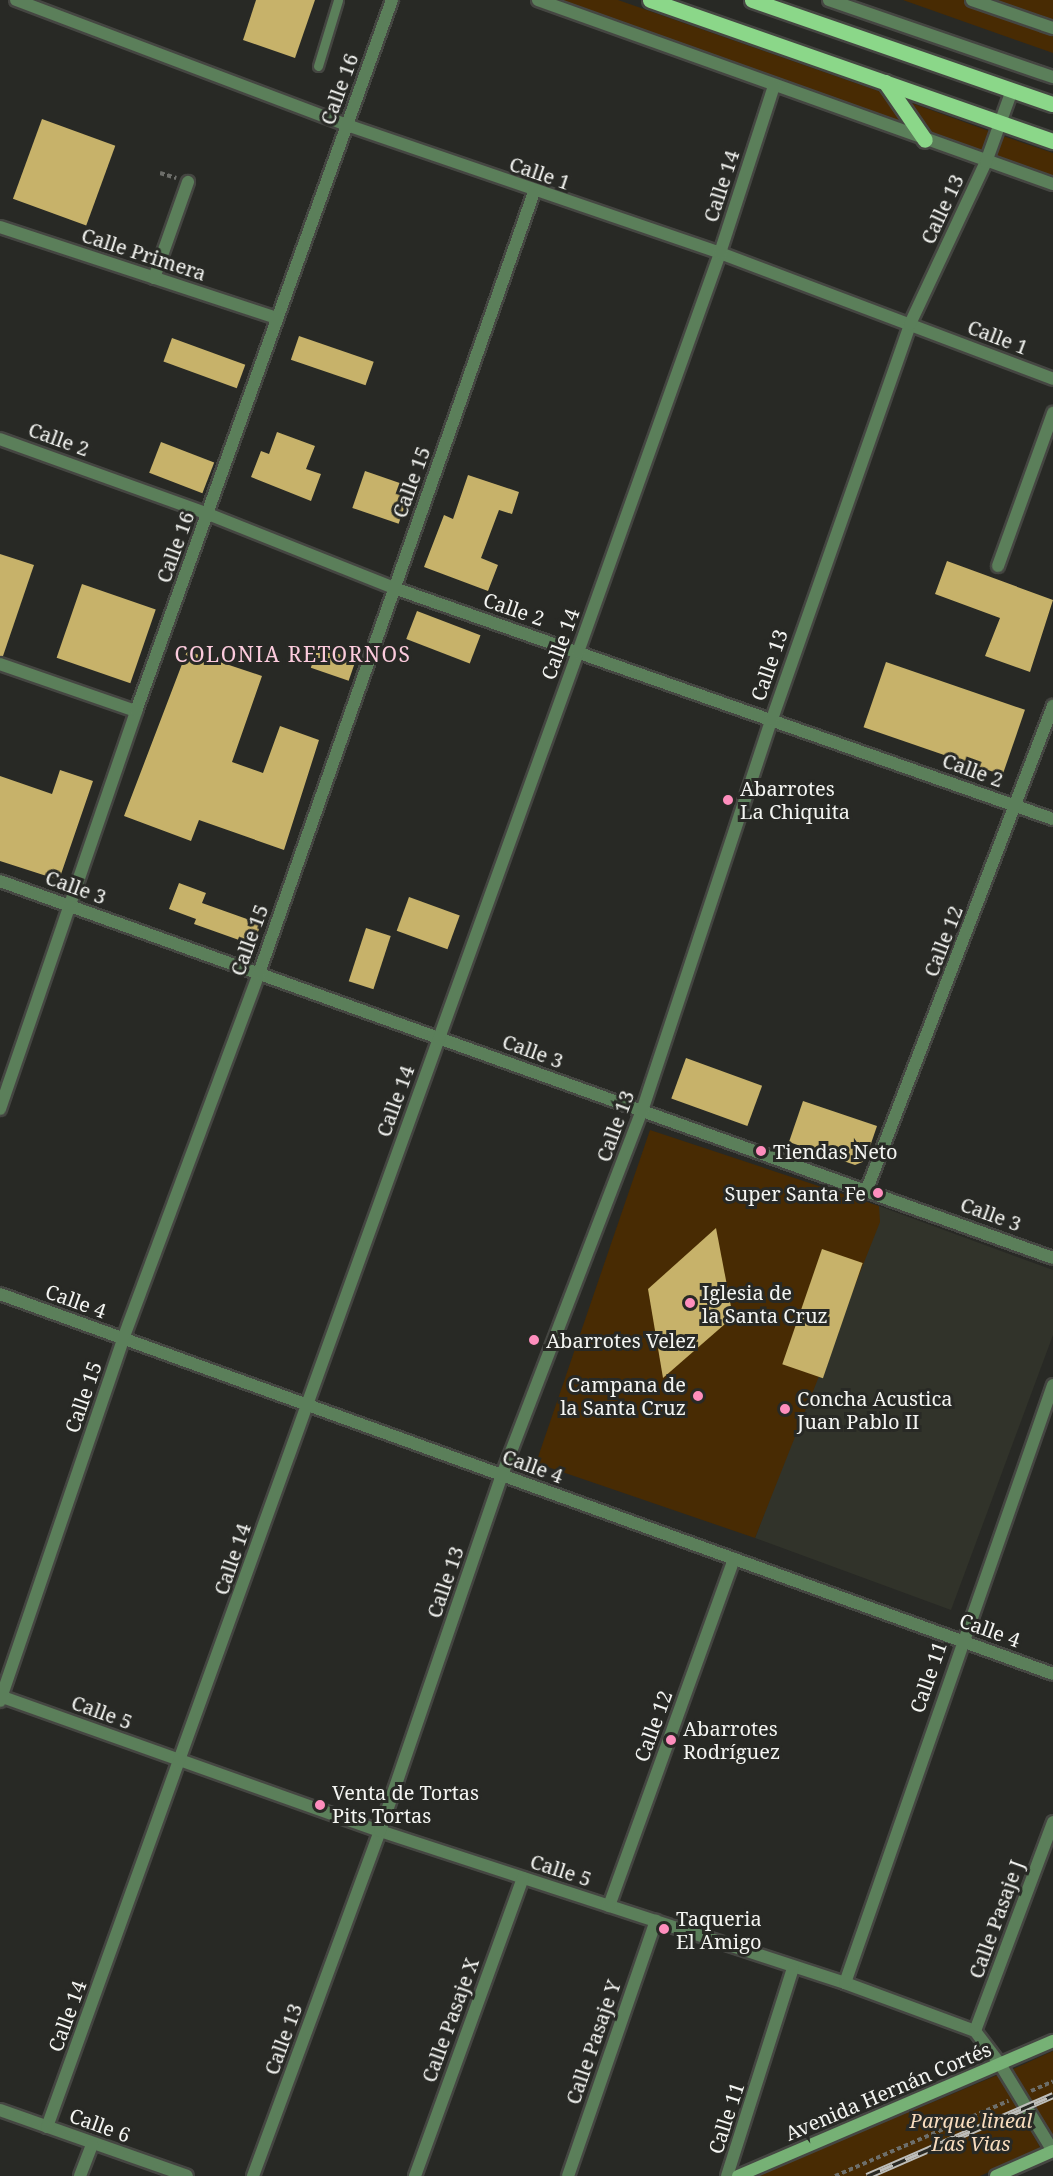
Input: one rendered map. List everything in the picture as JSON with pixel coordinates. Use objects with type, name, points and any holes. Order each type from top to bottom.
[{"type":"main road","points":[[650,0],[1053,141]]},
{"type":"main road","points":[[752,0],[1053,104]]},
{"type":"main road","points":[[885,82],[924,140]]},
{"type":"main road","name":"Avenida Hernán Cortés","points":[[738,2176],[1053,2041]]},
{"type":"main road","points":[[996,2176],[1053,2151]]},
{"type":"street","name":"Calle 1","points":[[16,0],[347,125],[534,192],[720,253],[1053,379]]},
{"type":"street","name":"Calle 16","points":[[0,1109],[136,711],[392,0]]},
{"type":"street","points":[[538,0],[565,4],[774,86],[1053,184]]},
{"type":"street","points":[[829,0],[1053,77]]},
{"type":"street","points":[[972,0],[1053,28]]},
{"type":"street","name":"Calle 14","points":[[47,2127],[181,1761],[438,1037],[578,652],[720,253],[774,86]]},
{"type":"street","name":"Calle 13","points":[[253,2176],[380,1831],[502,1475],[642,1111],[772,718],[910,324],[986,162],[1012,90]]},
{"type":"street","points":[[154,278],[188,182]]},
{"type":"street","name":"Calle 15","points":[[0,1698],[123,1339],[259,973],[534,192]]},
{"type":"street","name":"Calle Primera","points":[[0,227],[277,318]]},
{"type":"street","points":[[998,566],[1053,412]]},
{"type":"street","name":"Calle 2","points":[[0,439],[208,514],[394,588],[772,718],[1053,819]]},
{"type":"street","points":[[0,664],[136,711]]},
{"type":"street","name":"Calle 12","points":[[867,1189],[1017,806],[1053,706]]},
{"type":"street","name":"Calle 3","points":[[0,881],[642,1111],[867,1189],[1053,1258]]},
{"type":"street","name":"Calle 4","points":[[0,1294],[306,1407],[502,1475],[1053,1674]]},
{"type":"street","name":"Calle 11","points":[[845,1983],[961,1641],[1053,1385]]},
{"type":"street","name":"Calle 12","points":[[609,1906],[734,1559]]},
{"type":"street","name":"Calle 5","points":[[0,1698],[380,1831],[793,1968],[845,1983],[975,2031]]},
{"type":"street","name":"Calle Pasaje J","points":[[975,2031],[1053,1822]]},
{"type":"street","name":"Calle Pasaje X","points":[[415,2176],[523,1878]]},
{"type":"street","name":"Calle Pasaje Y","points":[[568,2176],[656,1921]]},
{"type":"street","name":"Calle 11","points":[[728,2176],[793,1968]]},
{"type":"street","points":[[975,2031],[1000,2064],[1053,2151]]},
{"type":"street","name":"Calle 6","points":[[0,2110],[187,2176]]},
{"type":"street","points":[[80,2176],[92,2144]]},
{"type":"lane","points":[[318,66],[338,0]]},
{"type":"path","points":[[835,2176],[1014,2098]]},
{"type":"shaded area","points":[[879,1206],[1053,1270],[1053,1335],[951,1610],[755,1538]]},
{"type":"green space","points":[[547,0],[618,0],[884,93],[906,127]]},
{"type":"green space","points":[[903,0],[1053,0],[1053,53]]},
{"type":"green space","points":[[906,101],[989,131],[982,154],[930,135]]},
{"type":"green space","points":[[1003,136],[1053,153],[1053,178],[994,157]]},
{"type":"green space","points":[[650,1130],[879,1206],[880,1222],[755,1538],[536,1463]]},
{"type":"green space","name":"Parque lineal Las Vias","points":[[1053,2051],[1053,2143],[1013,2069]]},
{"type":"green space","name":"Parque lineal Las Vias","points":[[1000,2074],[1041,2149],[980,2176],[756,2176]]},
{"type":"building","points":[[256,0],[315,0],[295,58],[243,40]]},
{"type":"building","points":[[42,119],[115,146],[86,226],[13,199]]},
{"type":"building","points":[[299,336],[374,362],[366,385],[291,360]]},
{"type":"building","points":[[172,338],[245,365],[237,388],[163,361]]},
{"type":"building","points":[[277,432],[315,446],[306,469],[321,474],[311,501],[251,477],[261,451],[269,454]]},
{"type":"building","points":[[161,442],[214,462],[202,493],[149,473]]},
{"type":"building","points":[[365,471],[411,487],[399,524],[352,508]]},
{"type":"building","points":[[468,475],[519,492],[512,514],[499,510],[481,558],[498,565],[488,591],[424,567],[444,515],[453,519]]},
{"type":"building","points":[[0,554],[34,565],[3,656],[0,656]]},
{"type":"building","points":[[947,561],[1053,600],[1030,672],[985,656],[1000,618],[935,594]]},
{"type":"building","points":[[82,584],[156,609],[130,683],[57,658]]},
{"type":"building","points":[[417,611],[480,635],[470,663],[406,639]]},
{"type":"building","points":[[318,647],[356,660],[349,681],[311,668]]},
{"type":"building","points":[[187,651],[262,676],[232,762],[263,773],[280,726],[319,740],[284,850],[199,820],[191,841],[124,816]]},
{"type":"building","points":[[886,662],[1025,710],[1003,775],[864,727]]},
{"type":"building","points":[[60,770],[93,781],[59,880],[0,861],[0,776],[52,794]]},
{"type":"building","points":[[179,883],[206,893],[202,903],[261,924],[253,945],[194,924],[196,919],[169,909]]},
{"type":"building","points":[[409,897],[460,915],[447,949],[397,931]]},
{"type":"building","points":[[366,928],[391,936],[373,989],[349,981]]},
{"type":"building","points":[[686,1058],[762,1086],[747,1126],[671,1098]]},
{"type":"building","points":[[803,1101],[877,1126],[865,1161],[855,1165],[789,1142]]},
{"type":"building","name":"Iglesia de la Santa Cruz","points":[[716,1228],[733,1317],[663,1378],[648,1289]]},
{"type":"building","points":[[822,1249],[863,1263],[823,1378],[782,1364]]},
{"type":"railway","points":[[867,2176],[1053,2095]]},
{"type":"place","name":"Abarrotes La Chiquita","points":[[728,800]]},
{"type":"place","name":"Tiendas Neto","points":[[761,1151]]},
{"type":"place","name":"Super Santa Fe","points":[[878,1193]]},
{"type":"place","name":"Iglesia de la Santa Cruz","points":[[690,1303]]},
{"type":"place","name":"Abarrotes Velez","points":[[534,1340]]},
{"type":"place","name":"Campana de la Santa Cruz","points":[[698,1396]]},
{"type":"place","name":"Concha Acustica Juan Pablo II","points":[[785,1409]]},
{"type":"place","name":"Abarrotes Rodríguez","points":[[671,1740]]},
{"type":"place","name":"Venta de Tortas Pits Tortas","points":[[320,1805]]},
{"type":"place","name":"Taqueria El Amigo","points":[[664,1929]]},
{"type":"district","name":"COLONIA RETORNOS","points":[[293,654]]}]
